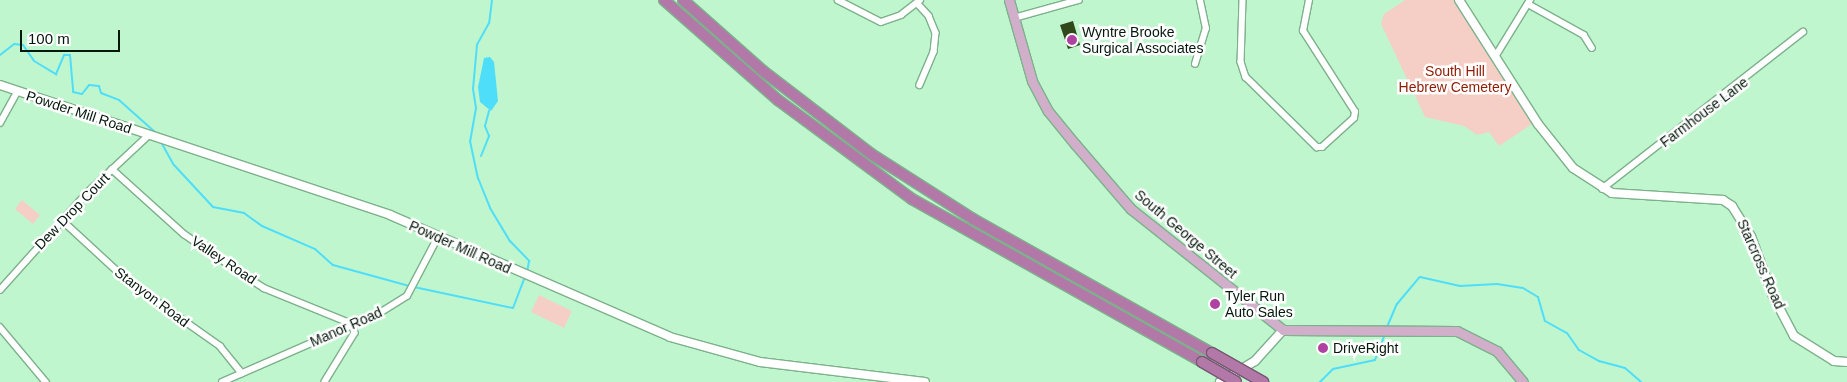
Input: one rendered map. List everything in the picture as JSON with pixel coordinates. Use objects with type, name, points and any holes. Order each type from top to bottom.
[{"type":"highway","points":[[664,0],[778,100],[912,199],[1236,382]]},
{"type":"highway","points":[[683,0],[764,71],[880,159],[973,219],[1263,382]]},
{"type":"main road","name":"South George Street","points":[[1009,0],[1039,96],[1081,151],[1131,209],[1284,330]]},
{"type":"main road","points":[[1284,330],[1443,329],[1468,335],[1497,351],[1523,382]]},
{"type":"street","points":[[838,0],[881,22],[919,2],[929,16],[936,33],[934,52],[920,85]]},
{"type":"street","points":[[1014,18],[1079,0]]},
{"type":"street","points":[[1195,64],[1206,29],[1200,0]]},
{"type":"street","points":[[1243,0],[1241,62],[1246,77],[1317,147],[1322,147],[1354,118],[1355,112],[1303,31],[1309,0]]},
{"type":"street","name":"Starcross Road","points":[[1458,0],[1538,124],[1573,168],[1602,189],[1634,197],[1723,200],[1732,206],[1751,236],[1773,296],[1794,336],[1834,361],[1847,362]]},
{"type":"street","points":[[1495,57],[1529,2],[1584,35],[1592,48]]},
{"type":"street","name":"Farmhouse Lane","points":[[1602,189],[1804,32]]},
{"type":"street","name":"Powder Mill Road","points":[[0,85],[365,206],[624,320],[721,353],[805,370],[925,382]]},
{"type":"street","points":[[0,124],[17,92]]},
{"type":"street","name":"Dew Drop Court","points":[[0,290],[62,220],[112,169],[151,135]]},
{"type":"street","name":"Valley Road","points":[[112,169],[184,234],[264,288],[352,324]]},
{"type":"street","name":"Stanyon Road","points":[[62,220],[128,281],[220,346],[242,373]]},
{"type":"street","name":"Manor Road","points":[[222,382],[393,306],[416,285],[438,237]]},
{"type":"street","points":[[325,382],[355,333],[352,324]]},
{"type":"street","points":[[0,327],[46,382]]},
{"type":"street","points":[[1220,382],[1250,365],[1284,330]]},
{"type":"green space","name":"South Hill Hebrew Cemetery","points":[[1405,0],[1455,0],[1535,122],[1499,146],[1489,132],[1477,135],[1464,126],[1425,117],[1381,24],[1384,14]]},
{"type":"green space","points":[[22,200],[40,215],[33,224],[15,209]]},
{"type":"green space","points":[[539,295],[572,311],[564,328],[531,312]]},
{"type":"water","points":[[490,57],[494,62],[498,101],[491,111],[480,102],[478,87],[484,58]]},
{"type":"building","name":"Wyntre Brooke Surgical Associates","points":[[1073,21],[1080,45],[1068,49],[1060,25]]},
{"type":"waterway","points":[[492,0],[489,23],[477,45],[473,89],[476,108],[470,141],[478,178],[490,208],[510,241],[529,261],[527,272]]},
{"type":"waterway","points":[[0,55],[14,44],[23,45],[34,61],[56,74],[64,55],[70,55],[73,92],[82,94],[89,85],[99,86],[101,93],[119,100],[156,133]]},
{"type":"waterway","points":[[481,156],[489,136],[485,126],[489,111]]},
{"type":"waterway","points":[[161,142],[174,165],[213,207],[244,213],[262,226],[315,249],[333,265],[409,286]]},
{"type":"waterway","points":[[414,287],[513,308],[525,277]]},
{"type":"waterway","points":[[1387,327],[1397,304],[1420,277],[1460,286],[1497,284],[1523,288],[1538,297],[1545,321],[1567,333],[1579,350],[1599,361],[1625,368],[1641,382]]},
{"type":"waterway","points":[[1320,382],[1333,369],[1375,360],[1385,334]]},
{"type":"place","name":"Wyntre Brooke Surgical Associates","points":[[1072,40]]},
{"type":"place","name":"Tyler Run Auto Sales","points":[[1215,304]]},
{"type":"place","name":"DriveRight","points":[[1323,348]]}]
